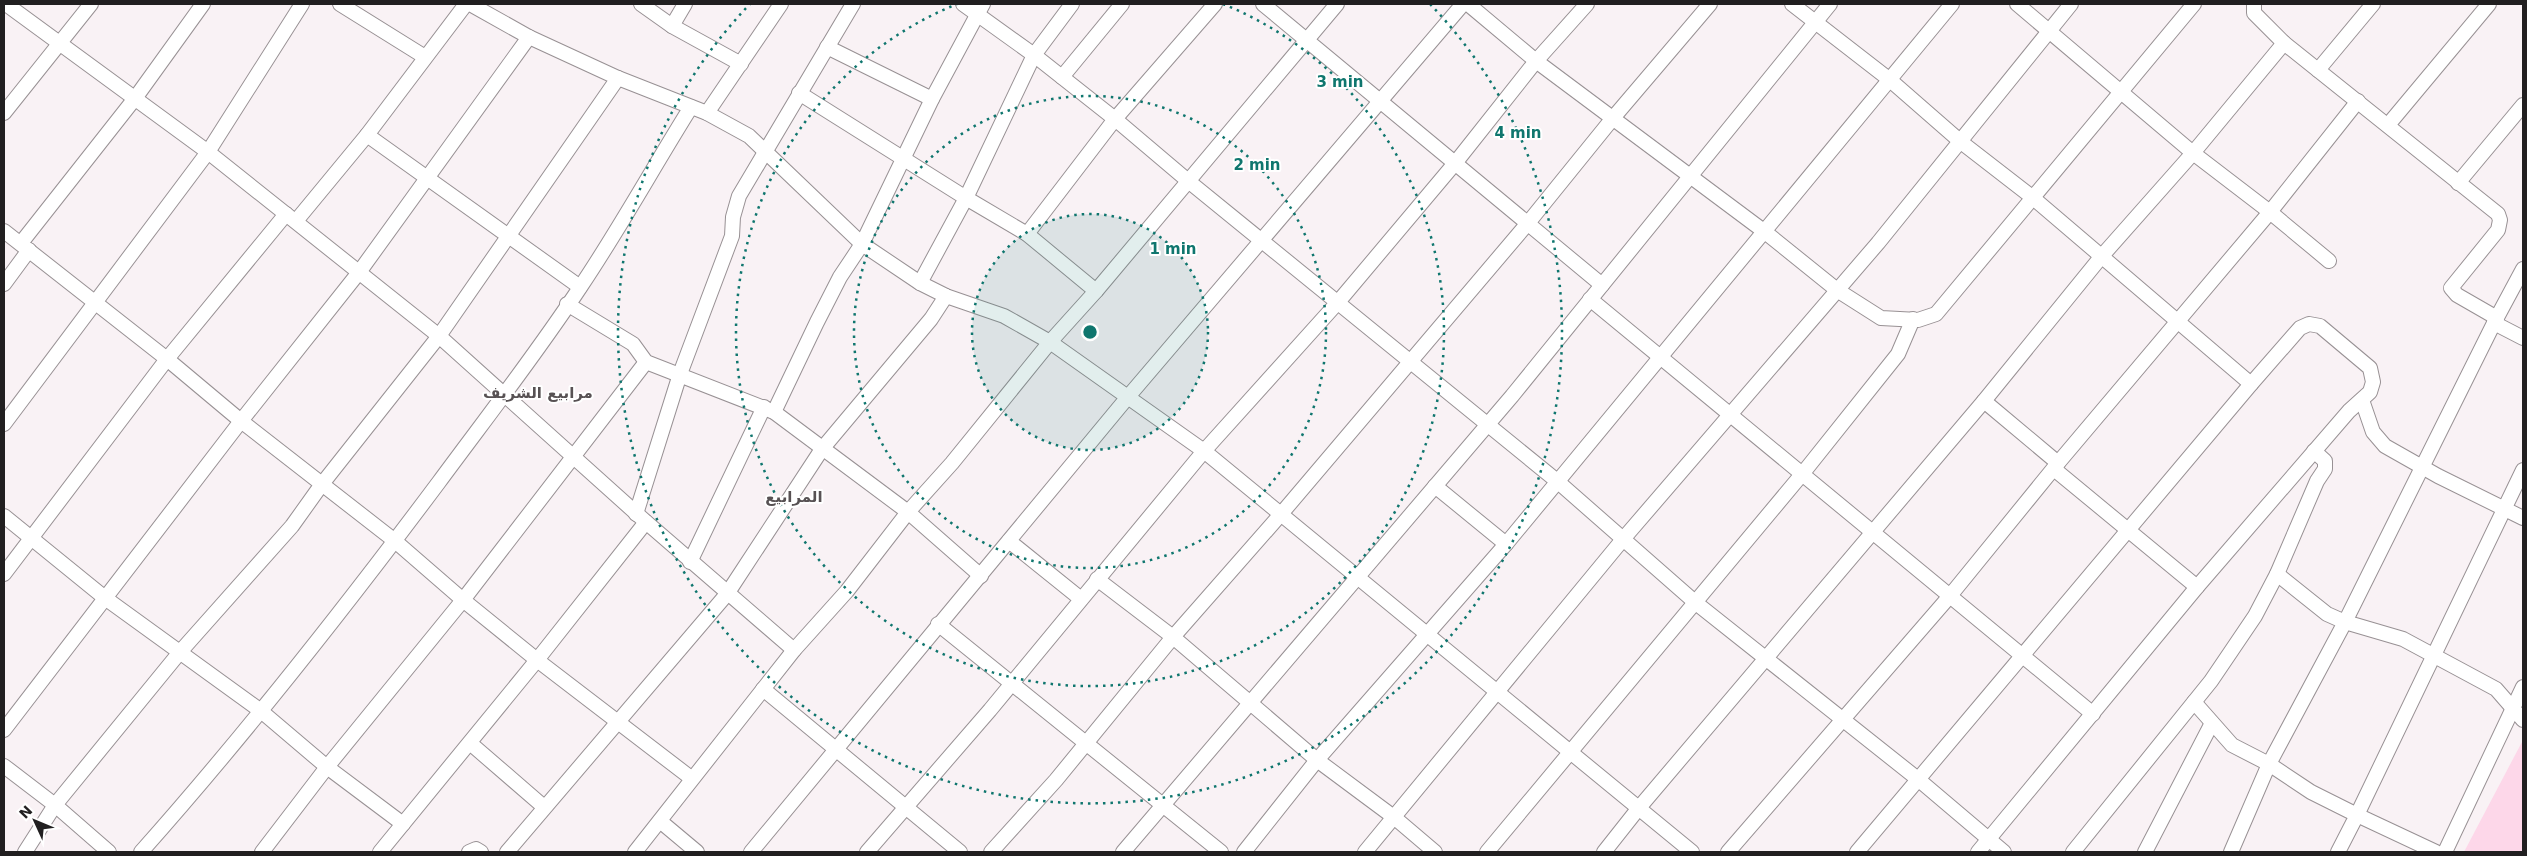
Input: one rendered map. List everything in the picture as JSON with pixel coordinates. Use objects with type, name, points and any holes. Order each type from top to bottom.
[{"type":"street","points":[[6,4],[136,97],[360,271],[439,336],[690,562],[794,650]]},
{"type":"street","points":[[4,113],[91,4]]},
{"type":"street","points":[[4,284],[25,247],[203,4]]},
{"type":"street","points":[[4,424],[208,152],[302,4]]},
{"type":"street","points":[[340,4],[425,57]]},
{"type":"street","points":[[4,574],[167,359],[366,135],[466,4]]},
{"type":"street","points":[[470,4],[529,37],[618,78],[707,113],[748,136],[862,244],[920,283],[946,296],[1004,316],[1050,342],[1204,451],[1692,852]]},
{"type":"street","points":[[641,4],[672,26],[741,64]]},
{"type":"street","points":[[672,26],[685,4]]},
{"type":"street","points":[[707,113],[781,4]]},
{"type":"street","points":[[380,852],[537,660],[641,518],[680,374],[732,236],[733,217],[740,196],[799,92],[853,4]]},
{"type":"street","points":[[963,4],[980,9],[1187,180],[1411,360],[1624,538],[1696,603],[1919,780],[2004,852]]},
{"type":"street","points":[[920,283],[966,198],[1034,55],[1072,4]]},
{"type":"street","points":[[1062,77],[1122,4]]},
{"type":"street","points":[[1027,234],[1115,119],[1215,4]]},
{"type":"street","points":[[1263,4],[1306,41],[1380,99],[1602,285]]},
{"type":"street","points":[[635,852],[691,778],[794,650],[847,592],[908,512],[952,464],[1050,342],[1096,291],[1187,180],[1337,4]]},
{"type":"street","points":[[751,852],[1127,398],[1380,99],[1463,4]]},
{"type":"street","points":[[1468,4],[1536,61],[1765,232],[1837,290],[1881,318],[1914,319],[1928,318],[1936,314],[2194,4]]},
{"type":"street","points":[[867,852],[1012,683],[1204,451],[1338,301],[1456,162],[1536,61],[1587,4]]},
{"type":"street","points":[[991,852],[1056,780],[1173,637],[1282,514],[1710,4]]},
{"type":"street","points":[[1792,4],[1890,80],[1961,142],[2032,197],[2251,384]]},
{"type":"street","points":[[1124,852],[1250,701],[1435,486],[1691,177],[1830,4]]},
{"type":"street","points":[[1244,852],[1318,760],[1506,544],[1661,359],[1952,4]]},
{"type":"street","points":[[2016,4],[2049,30],[2120,93],[2193,153],[2270,212],[2328,261]]},
{"type":"street","points":[[1365,852],[1395,818],[1624,538],[1731,416],[1961,142],[2071,4]]},
{"type":"street","points":[[2254,4],[2254,13],[2284,43],[2498,214],[2500,220],[2498,230],[2456,280],[2452,291],[2523,338]]},
{"type":"street","points":[[2318,70],[2373,4]]},
{"type":"street","points":[[2388,125],[2488,4]]},
{"type":"street","points":[[690,562],[840,277],[862,244],[932,99],[980,9]]},
{"type":"street","points":[[4,730],[240,421],[360,271],[529,37]]},
{"type":"street","points":[[1604,852],[1638,808],[1872,530],[1984,401],[2101,257],[2193,153],[2284,43]]},
{"type":"street","points":[[827,47],[932,99]]},
{"type":"street","points":[[25,852],[55,805],[180,652],[292,526],[322,484],[439,336],[618,78]]},
{"type":"street","points":[[799,92],[966,198],[1027,234],[1096,291]]},
{"type":"street","points":[[1728,852],[1949,597],[2056,466],[2270,212],[2358,101]]},
{"type":"street","points":[[2458,183],[2523,105]]},
{"type":"street","points":[[141,852],[183,807],[261,711],[395,541],[504,394],[580,287],[691,107]]},
{"type":"street","points":[[366,135],[580,287]]},
{"type":"street","points":[[4,230],[167,359],[240,421],[395,541],[463,600],[537,660],[691,778]]},
{"type":"street","points":[[2231,852],[2269,764],[2346,622],[2495,320],[2523,269]]},
{"type":"street","points":[[508,852],[544,807],[727,594],[822,449],[931,319],[946,296]]},
{"type":"street","points":[[1590,299],[2093,714]]},
{"type":"street","points":[[567,304],[633,344],[646,362],[769,410],[908,512],[981,576]]},
{"type":"street","points":[[1486,852],[1803,473],[1898,354],[1914,319]]},
{"type":"street","points":[[1857,852],[2127,530],[2300,328],[2312,324],[2320,326],[2370,368],[2373,377],[2372,387],[2367,396],[2314,451],[2198,587],[1978,852]]},
{"type":"street","points":[[262,852],[327,768],[463,600],[646,362]]},
{"type":"street","points":[[2362,400],[2369,423],[2378,440],[2393,451],[2523,518]]},
{"type":"street","points":[[1984,401],[2127,530],[2198,587]]},
{"type":"street","points":[[2073,852],[2211,681],[2255,616],[2277,574],[2317,481],[2325,469],[2325,461],[2314,451]]},
{"type":"street","points":[[2338,852],[2523,470]]},
{"type":"street","points":[[1435,486],[1506,544]]},
{"type":"street","points":[[4,516],[105,598],[261,711],[327,768],[403,824]]},
{"type":"street","points":[[1009,541],[1081,599]]},
{"type":"street","points":[[2277,574],[2310,602],[2346,622],[2403,639],[2496,689],[2523,720]]},
{"type":"street","points":[[1097,579],[1173,637],[1318,760],[1395,818],[1435,852]]},
{"type":"street","points":[[938,624],[1221,852]]},
{"type":"street","points":[[2445,852],[2523,687]]},
{"type":"street","points":[[763,689],[960,852]]},
{"type":"street","points":[[2194,702],[2232,745],[2269,764],[2311,792],[2436,852]]},
{"type":"street","points":[[2145,852],[2212,723]]},
{"type":"street","points":[[470,743],[544,807]]},
{"type":"street","points":[[4,766],[55,805],[109,852]]},
{"type":"street","points":[[660,821],[697,852]]},
{"type":"street","points":[[469,852],[476,849],[481,852]]},
{"type":"shaded area","points":[[2523,740],[2523,852],[2464,852]]},
{"type":"district","name":"مرابيع الشريف","points":[[538,393]]},
{"type":"district","name":"المرابيع","points":[[794,497]]}]
